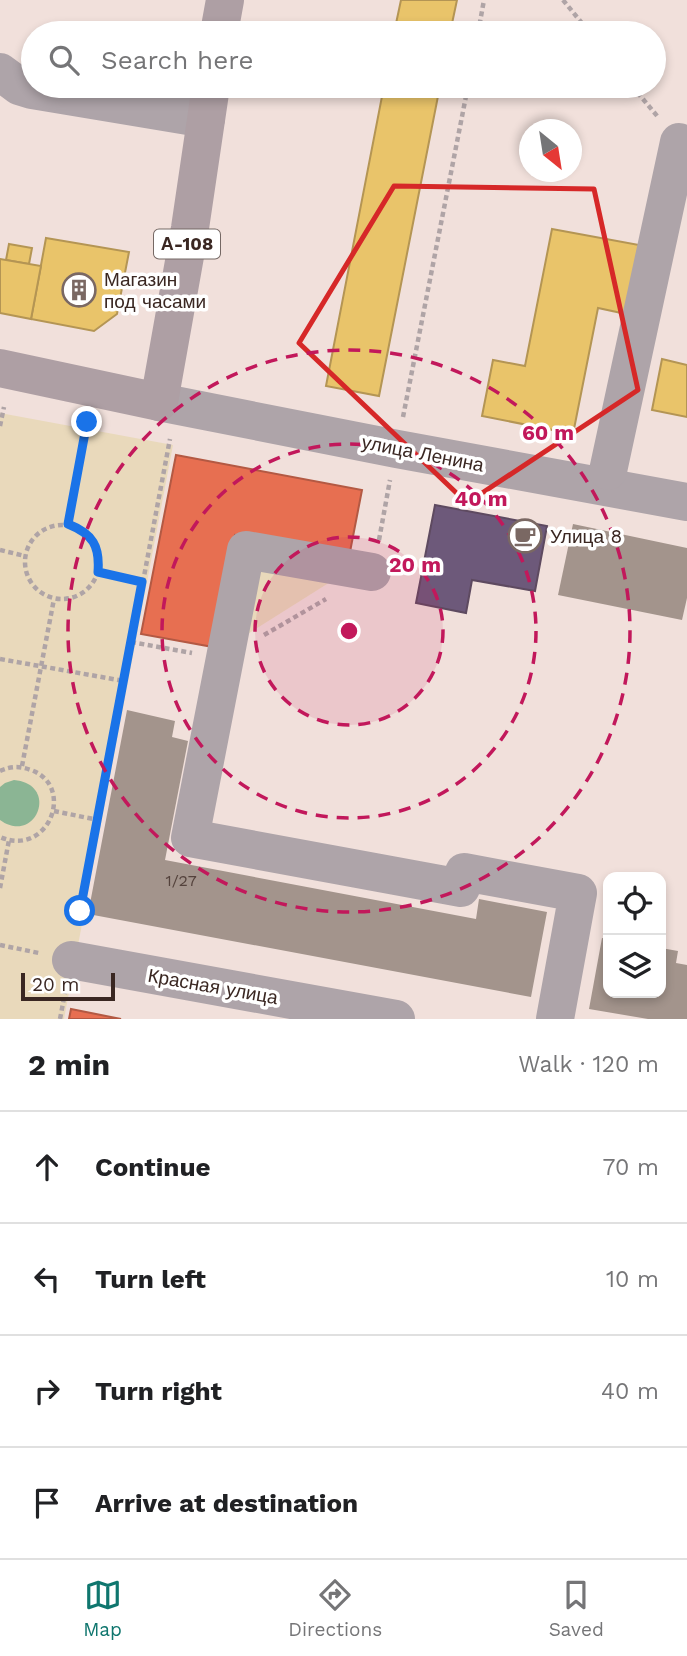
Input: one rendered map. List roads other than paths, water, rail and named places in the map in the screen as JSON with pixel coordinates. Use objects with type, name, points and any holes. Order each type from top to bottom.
[{"type":"highway","points":[[221,21],[225,0]]},
{"type":"highway","name":"А-108","points":[[159,402],[209,103]]},
{"type":"highway","points":[[0,368],[159,402]]},
{"type":"street","points":[[0,72],[21,87]]},
{"type":"street","points":[[141,98],[209,103]]},
{"type":"street","points":[[608,471],[678,142]]},
{"type":"street","name":"улица Ленина","points":[[159,402],[687,502]]},
{"type":"street","points":[[372,572],[246,550],[190,838],[461,888],[464,872],[579,893],[555,1019]]},
{"type":"street","name":"Красная улица","points":[[69,971],[396,1019]]},
{"type":"place","name":"Магазин под часами","points":[[79,290]]},
{"type":"place","name":"Улица 8","points":[[525,536]]}]
